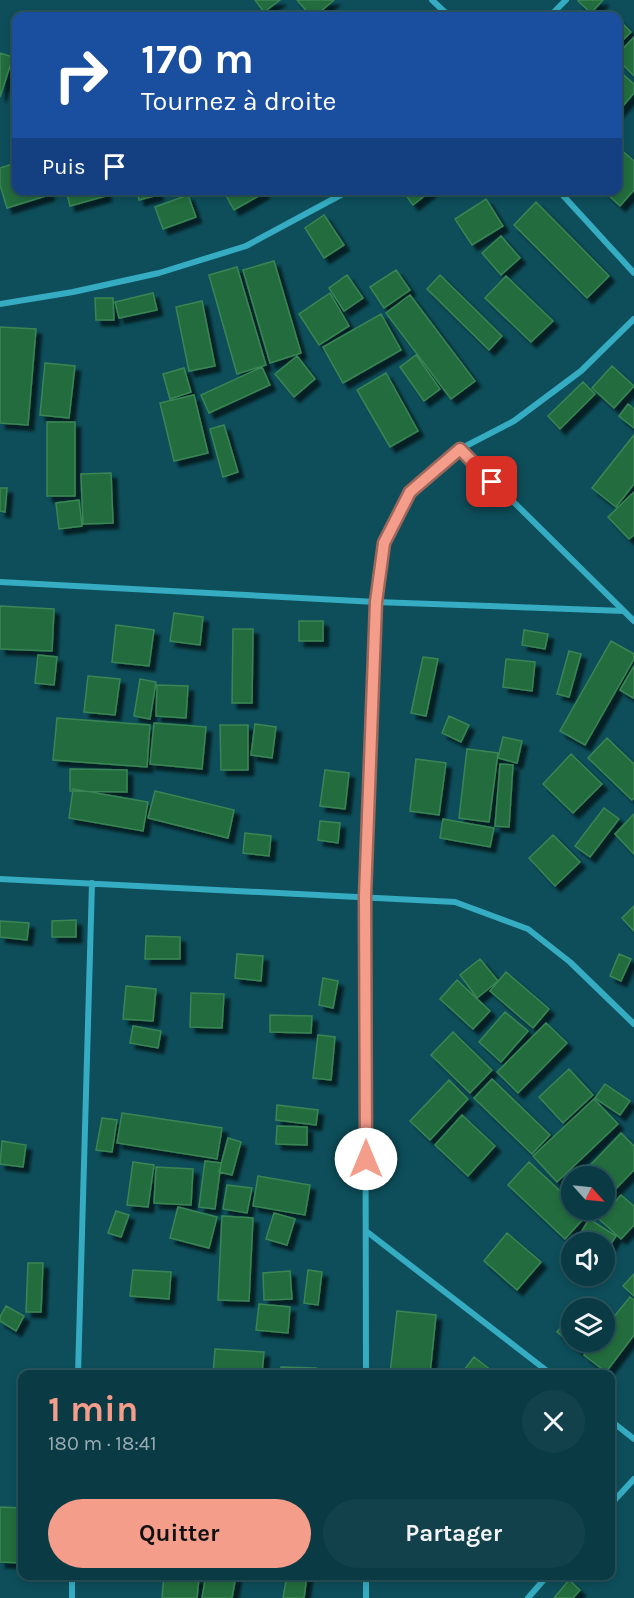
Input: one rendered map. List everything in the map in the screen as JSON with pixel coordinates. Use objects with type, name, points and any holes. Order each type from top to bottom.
[{"type":"street","points":[[432,0],[445,12]]},
{"type":"street","points":[[554,12],[566,0]]},
{"type":"street","points":[[0,304],[73,292],[159,273],[246,246],[341,195]]},
{"type":"street","points":[[563,195],[634,273]]},
{"type":"street","points":[[366,1370],[365,896],[376,602],[384,543],[410,492],[460,449],[514,421],[581,371],[634,319]]},
{"type":"street","points":[[460,449],[634,621]]},
{"type":"street","points":[[0,582],[376,602],[624,611]]},
{"type":"street","points":[[0,879],[455,902],[528,929],[570,962],[634,1024]]},
{"type":"street","points":[[78,1370],[92,883]]},
{"type":"street","points":[[366,1231],[546,1370]]},
{"type":"street","points":[[615,1424],[634,1439]]},
{"type":"street","points":[[615,1500],[634,1479]]},
{"type":"street","points":[[72,1580],[72,1598]]},
{"type":"street","points":[[366,1580],[366,1598]]},
{"type":"street","points":[[528,1598],[544,1580]]},
{"type":"building","points":[[255,0],[280,0],[264,12]]},
{"type":"building","points":[[297,0],[334,0],[320,12],[308,12]]},
{"type":"building","points":[[580,0],[603,0],[592,12],[578,1]]},
{"type":"building","points":[[622,23],[631,32],[622,41]]},
{"type":"building","points":[[634,37],[634,76],[622,64],[622,50]]},
{"type":"building","points":[[0,53],[12,57],[12,60],[0,97]]},
{"type":"building","points":[[622,74],[634,84],[634,93],[622,107]]},
{"type":"building","points":[[622,150],[634,161],[634,190],[620,206],[608,195],[622,195]]},
{"type":"building","points":[[12,164],[12,195],[49,195],[7,208],[0,185],[0,168]]},
{"type":"building","points":[[67,195],[106,195],[106,196],[70,206]]},
{"type":"building","points":[[138,195],[158,195],[139,200]]},
{"type":"building","points":[[188,195],[196,217],[163,229],[155,207]]},
{"type":"building","points":[[226,195],[260,195],[234,210]]},
{"type":"building","points":[[406,195],[426,195],[413,205]]},
{"type":"building","points":[[486,199],[503,226],[472,245],[455,219]]},
{"type":"building","points":[[536,202],[609,276],[587,298],[514,225]]},
{"type":"building","points":[[324,215],[344,245],[324,258],[305,228]]},
{"type":"building","points":[[501,236],[520,258],[501,275],[482,253]]},
{"type":"building","points":[[274,261],[301,353],[270,363],[243,270]]},
{"type":"building","points":[[237,267],[266,365],[237,374],[209,275]]},
{"type":"building","points":[[396,270],[410,290],[384,308],[370,287]]},
{"type":"building","points":[[347,275],[363,298],[344,311],[329,288]]},
{"type":"building","points":[[440,275],[502,336],[489,350],[427,289]]},
{"type":"building","points":[[506,276],[553,321],[531,342],[485,298]]},
{"type":"building","points":[[153,293],[157,310],[119,318],[115,302]]},
{"type":"building","points":[[330,293],[349,326],[319,345],[299,314]]},
{"type":"building","points":[[410,295],[475,381],[451,399],[386,313]]},
{"type":"building","points":[[95,298],[113,298],[114,320],[96,320]]},
{"type":"building","points":[[202,301],[215,366],[189,371],[176,307]]},
{"type":"building","points":[[381,314],[401,350],[343,383],[323,347]]},
{"type":"building","points":[[0,327],[36,329],[28,425],[0,423]]},
{"type":"building","points":[[416,355],[440,389],[424,401],[400,367]]},
{"type":"building","points":[[297,356],[315,379],[294,397],[275,374]]},
{"type":"building","points":[[45,363],[75,366],[69,418],[40,415]]},
{"type":"building","points":[[612,366],[634,386],[614,408],[592,388]]},
{"type":"building","points":[[262,367],[270,385],[209,413],[201,395]]},
{"type":"building","points":[[184,368],[191,392],[170,399],[163,374]]},
{"type":"building","points":[[386,373],[418,431],[390,447],[357,390]]},
{"type":"building","points":[[583,382],[595,394],[560,429],[548,416]]},
{"type":"building","points":[[194,395],[208,453],[174,461],[160,403]]},
{"type":"building","points":[[628,404],[634,409],[634,428],[619,416]]},
{"type":"building","points":[[47,422],[75,422],[75,496],[47,496]]},
{"type":"building","points":[[224,425],[238,472],[223,477],[210,429]]},
{"type":"building","points":[[634,435],[634,484],[616,507],[592,488]]},
{"type":"building","points":[[111,473],[113,523],[83,524],[81,474]]},
{"type":"building","points":[[0,488],[7,488],[5,512],[0,511]]},
{"type":"building","points":[[634,492],[634,535],[629,539],[608,517]]},
{"type":"building","points":[[79,500],[82,526],[59,529],[56,503]]},
{"type":"building","points":[[0,606],[54,609],[52,651],[0,649]]},
{"type":"building","points":[[174,613],[203,617],[200,645],[170,641]]},
{"type":"building","points":[[299,621],[323,621],[323,641],[299,641]]},
{"type":"building","points":[[116,625],[154,630],[149,666],[112,662]]},
{"type":"building","points":[[233,629],[253,629],[252,703],[232,703]]},
{"type":"building","points":[[524,630],[548,634],[545,649],[522,645]]},
{"type":"building","points":[[611,641],[634,654],[634,659],[585,745],[560,731]]},
{"type":"building","points":[[569,651],[581,654],[569,697],[557,694]]},
{"type":"building","points":[[38,655],[57,657],[54,685],[35,683]]},
{"type":"building","points":[[423,657],[438,659],[426,716],[411,713]]},
{"type":"building","points":[[506,659],[535,662],[532,691],[503,687]]},
{"type":"building","points":[[634,666],[634,696],[633,698],[620,690]]},
{"type":"building","points":[[88,676],[120,679],[115,715],[84,712]]},
{"type":"building","points":[[140,679],[156,682],[150,719],[134,716]]},
{"type":"building","points":[[157,685],[188,686],[186,718],[156,716]]},
{"type":"building","points":[[449,716],[469,725],[461,742],[442,733]]},
{"type":"building","points":[[57,718],[150,725],[147,767],[53,760]]},
{"type":"building","points":[[154,723],[206,727],[202,769],[150,764]]},
{"type":"building","points":[[255,724],[276,727],[272,758],[251,755]]},
{"type":"building","points":[[220,725],[248,725],[248,770],[221,770]]},
{"type":"building","points":[[503,737],[522,741],[517,763],[498,758]]},
{"type":"building","points":[[607,738],[634,764],[634,798],[632,800],[588,758]]},
{"type":"building","points":[[467,749],[498,753],[489,822],[459,818]]},
{"type":"building","points":[[571,754],[602,784],[573,813],[543,784]]},
{"type":"building","points":[[416,759],[446,763],[439,815],[410,811]]},
{"type":"building","points":[[500,764],[513,765],[509,827],[495,826]]},
{"type":"building","points":[[70,769],[127,770],[127,792],[70,791]]},
{"type":"building","points":[[325,770],[349,773],[345,809],[320,806]]},
{"type":"building","points":[[73,789],[148,802],[143,831],[69,818]]},
{"type":"building","points":[[155,791],[234,810],[228,838],[148,818]]},
{"type":"building","points":[[604,808],[619,819],[590,857],[575,846]]},
{"type":"building","points":[[634,814],[634,854],[615,834]]},
{"type":"building","points":[[443,819],[494,828],[490,847],[440,838]]},
{"type":"building","points":[[320,821],[340,823],[338,843],[318,840]]},
{"type":"building","points":[[245,833],[271,836],[269,856],[243,853]]},
{"type":"building","points":[[553,835],[580,862],[555,886],[529,858]]},
{"type":"building","points":[[634,906],[634,931],[622,918]]},
{"type":"building","points":[[76,920],[76,937],[52,937],[52,921]]},
{"type":"building","points":[[0,921],[29,923],[27,940],[0,937]]},
{"type":"building","points":[[146,936],[180,937],[180,959],[145,959]]},
{"type":"building","points":[[237,954],[263,956],[261,981],[235,978]]},
{"type":"building","points":[[619,954],[631,959],[621,981],[610,976]]},
{"type":"building","points":[[480,959],[498,981],[477,998],[460,975]]},
{"type":"building","points":[[506,972],[549,1009],[533,1028],[490,991]]},
{"type":"building","points":[[323,978],[338,981],[333,1008],[319,1005]]},
{"type":"building","points":[[457,980],[490,1011],[473,1029],[440,999]]},
{"type":"building","points":[[126,986],[156,989],[153,1021],[123,1019]]},
{"type":"building","points":[[191,993],[224,994],[222,1028],[190,1027]]},
{"type":"building","points":[[505,1012],[528,1031],[501,1062],[479,1042]]},
{"type":"building","points":[[270,1015],[312,1016],[311,1033],[270,1032]]},
{"type":"building","points":[[546,1023],[567,1043],[518,1093],[497,1072]]},
{"type":"building","points":[[133,1026],[161,1031],[158,1048],[130,1043]]},
{"type":"building","points":[[453,1032],[492,1070],[470,1093],[431,1055]]},
{"type":"building","points":[[318,1035],[335,1037],[331,1080],[313,1078]]},
{"type":"building","points":[[569,1069],[593,1095],[563,1123],[539,1097]]},
{"type":"building","points":[[492,1079],[550,1135],[532,1154],[474,1098]]},
{"type":"building","points":[[449,1080],[468,1099],[430,1140],[410,1121]]},
{"type":"building","points":[[605,1084],[630,1101],[620,1115],[595,1098]]},
{"type":"building","points":[[594,1099],[618,1124],[574,1166],[561,1166],[561,1178],[557,1182],[533,1156]]},
{"type":"building","points":[[277,1105],[318,1110],[316,1125],[276,1120]]},
{"type":"building","points":[[122,1113],[222,1128],[217,1159],[117,1143]]},
{"type":"building","points":[[462,1115],[495,1146],[468,1176],[435,1145]]},
{"type":"building","points":[[102,1118],[117,1120],[112,1152],[96,1150]]},
{"type":"building","points":[[277,1126],[307,1127],[307,1145],[276,1144]]},
{"type":"building","points":[[621,1133],[634,1146],[634,1170],[615,1190],[615,1166],[590,1166]]},
{"type":"building","points":[[228,1138],[241,1142],[232,1175],[219,1172]]},
{"type":"building","points":[[2,1141],[26,1145],[23,1167],[0,1164]]},
{"type":"building","points":[[205,1161],[221,1163],[215,1209],[199,1207]]},
{"type":"building","points":[[133,1162],[154,1165],[148,1207],[127,1205]]},
{"type":"building","points":[[529,1162],[561,1192],[561,1220],[582,1220],[571,1232],[561,1232],[561,1235],[508,1185]]},
{"type":"building","points":[[156,1167],[193,1169],[191,1205],[154,1203]]},
{"type":"building","points":[[258,1176],[310,1185],[305,1215],[253,1206]]},
{"type":"building","points":[[227,1185],[252,1188],[247,1213],[223,1209]]},
{"type":"building","points":[[621,1195],[634,1206],[634,1225],[621,1239],[600,1220],[615,1220],[615,1202]]},
{"type":"building","points":[[178,1207],[217,1217],[209,1248],[170,1238]]},
{"type":"building","points":[[116,1211],[129,1215],[121,1237],[108,1233]]},
{"type":"building","points":[[274,1213],[295,1219],[287,1245],[266,1239]]},
{"type":"building","points":[[222,1216],[253,1218],[249,1301],[218,1300]]},
{"type":"building","points":[[591,1220],[610,1232],[581,1232]]},
{"type":"building","points":[[507,1233],[541,1262],[517,1290],[484,1261]]},
{"type":"building","points":[[28,1263],[43,1263],[41,1312],[26,1312]]},
{"type":"building","points":[[133,1270],[171,1272],[169,1299],[130,1296]]},
{"type":"building","points":[[308,1270],[322,1272],[318,1305],[304,1303]]},
{"type":"building","points":[[290,1271],[292,1299],[264,1300],[263,1273]]},
{"type":"building","points":[[634,1274],[634,1296],[623,1286]]},
{"type":"building","points":[[630,1297],[634,1300],[634,1335],[608,1370],[603,1370],[584,1355],[586,1352],[615,1352],[615,1315]]},
{"type":"building","points":[[259,1304],[290,1307],[288,1333],[256,1330]]},
{"type":"building","points":[[6,1306],[24,1316],[16,1331],[0,1321]]},
{"type":"building","points":[[397,1311],[436,1315],[430,1370],[390,1370]]},
{"type":"building","points":[[215,1349],[264,1352],[262,1370],[213,1370]]},
{"type":"building","points":[[474,1357],[491,1370],[464,1370]]},
{"type":"building","points":[[281,1367],[316,1368],[316,1370],[281,1370]]},
{"type":"building","points":[[0,1507],[18,1508],[18,1563],[0,1562]]},
{"type":"building","points":[[164,1580],[199,1580],[197,1598],[162,1598]]},
{"type":"building","points":[[205,1580],[235,1580],[232,1598],[202,1598]]},
{"type":"building","points":[[286,1580],[306,1580],[304,1598],[283,1598]]},
{"type":"building","points":[[569,1580],[580,1590],[573,1598],[554,1598]]},
{"type":"route","points":[[366,1159],[365,896],[376,602],[384,543],[410,492],[460,449],[492,482]]}]
